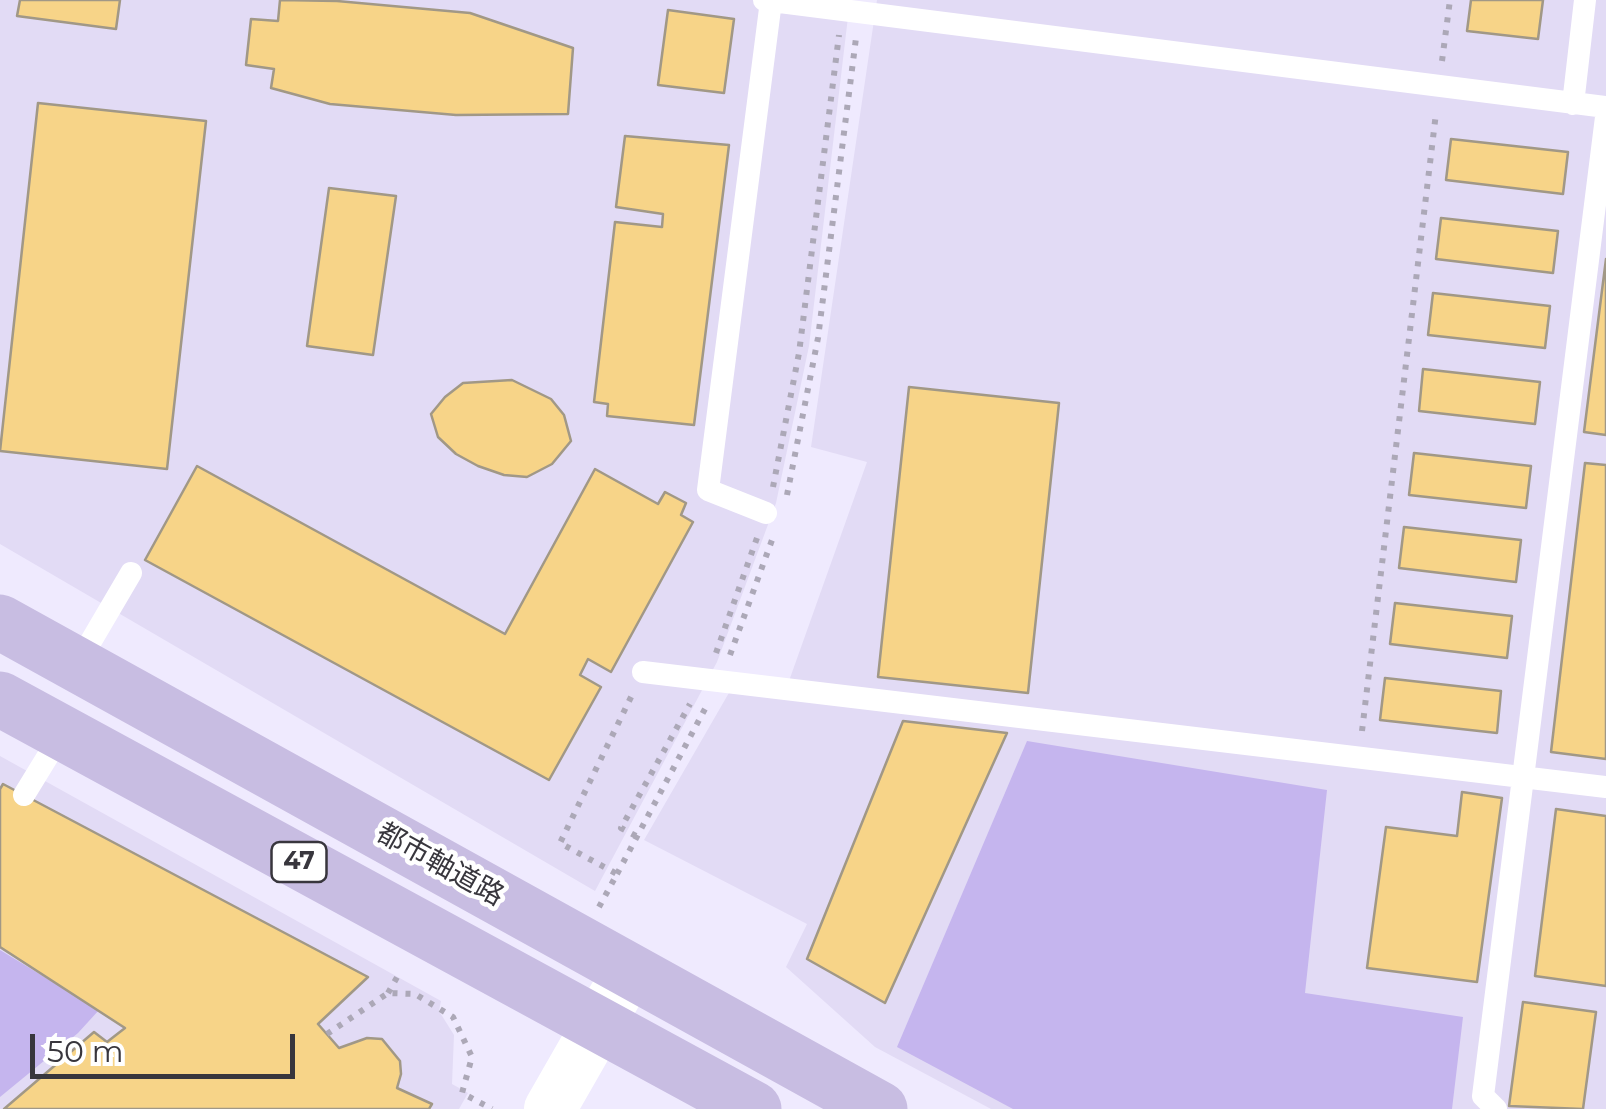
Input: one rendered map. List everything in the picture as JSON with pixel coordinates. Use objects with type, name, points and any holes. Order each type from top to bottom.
[{"type":"main road","name":"都市軸道路","points":[[0,622],[880,1109]]},
{"type":"main road","name":"47","points":[[0,699],[754,1109]]},
{"type":"street","points":[[550,1109],[629,971]]},
{"type":"lane","points":[[776,507],[708,490],[768,0],[1606,107]]},
{"type":"lane","points":[[1573,104],[1585,0]]},
{"type":"lane","points":[[1496,1109],[1483,1096],[1606,117]]},
{"type":"lane","points":[[77,665],[131,573]]},
{"type":"lane","points":[[643,672],[1606,788]]},
{"type":"lane","points":[[24,795],[62,733]]},
{"type":"path","points":[[1359,757],[1450,0]]},
{"type":"path","points":[[776,507],[780,458],[850,11]]},
{"type":"path","points":[[636,836],[621,828],[712,680],[776,507],[818,338],[850,11]]},
{"type":"path","points":[[596,912],[712,680],[772,537]]},
{"type":"path","points":[[617,874],[560,844],[643,672]]},
{"type":"path","points":[[328,1034],[388,992],[400,972]]},
{"type":"path","points":[[388,992],[415,994],[453,1018],[472,1057],[462,1093],[489,1107]]},
{"type":"path","points":[[453,1018],[460,1000]]},
{"type":"shaded area","points":[[0,0],[850,0],[809,346],[776,503],[717,662],[595,891],[0,544]]},
{"type":"shaded area","points":[[877,0],[1606,0],[1606,1109],[991,1109],[875,1047],[786,967],[807,924],[644,840],[730,691],[784,695],[867,462],[811,447]]},
{"type":"shaded area","points":[[1027,741],[1327,790],[1305,993],[1463,1017],[1452,1109],[1013,1109],[897,1047]]},
{"type":"shaded area","points":[[0,756],[441,1001],[439,1011],[454,1035],[452,1084],[468,1093],[459,1109],[0,1109]]},
{"type":"shaded area","points":[[0,950],[99,1010],[78,1033],[0,1097]]},
{"type":"building","points":[[20,0],[120,0],[116,29],[17,16]]},
{"type":"building","points":[[280,0],[470,13],[573,48],[568,114],[456,115],[330,104],[271,88],[274,69],[246,65],[251,19],[278,21]]},
{"type":"building","points":[[1471,0],[1543,0],[1538,39],[1467,31]]},
{"type":"building","points":[[668,10],[734,19],[724,93],[658,85]]},
{"type":"building","points":[[38,103],[206,121],[167,469],[0,451]]},
{"type":"building","points":[[625,136],[729,145],[694,425],[607,416],[608,404],[594,402],[615,222],[662,227],[663,214],[616,207]]},
{"type":"building","points":[[1451,139],[1568,152],[1563,194],[1446,180]]},
{"type":"building","points":[[329,188],[396,196],[373,355],[307,346]]},
{"type":"building","points":[[1441,218],[1558,231],[1553,273],[1436,259]]},
{"type":"building","points":[[1606,259],[1606,435],[1584,432]]},
{"type":"building","points":[[1433,293],[1550,306],[1545,348],[1428,335]]},
{"type":"building","points":[[1423,369],[1540,382],[1535,424],[1419,411]]},
{"type":"building","points":[[512,380],[551,399],[564,415],[571,441],[552,464],[527,477],[504,475],[456,454],[438,437],[431,414],[463,383]]},
{"type":"building","points":[[909,387],[1059,403],[1028,693],[878,677]]},
{"type":"building","points":[[1414,453],[1531,466],[1526,508],[1409,495]]},
{"type":"building","points":[[1585,463],[1606,465],[1606,759],[1551,752]]},
{"type":"building","points":[[197,466],[505,634],[595,469],[658,504],[665,492],[686,503],[681,515],[693,522],[611,672],[588,659],[580,675],[601,687],[549,780],[145,560]]},
{"type":"building","points":[[1404,527],[1521,540],[1516,582],[1399,568]]},
{"type":"building","points":[[1395,603],[1512,616],[1507,658],[1390,644]]},
{"type":"building","points":[[1385,678],[1501,691],[1497,733],[1380,720]]},
{"type":"building","points":[[903,721],[1007,733],[885,1003],[807,959]]},
{"type":"building","points":[[3,784],[368,977],[318,1024],[339,1048],[367,1038],[382,1039],[400,1061],[397,1088],[432,1104],[429,1109],[4,1109],[94,1032],[107,1042],[125,1028],[0,947]]},
{"type":"building","points":[[1462,792],[1502,798],[1477,982],[1367,968],[1386,827],[1457,836]]},
{"type":"building","points":[[1556,809],[1606,816],[1606,986],[1535,976]]},
{"type":"building","points":[[1523,1002],[1596,1012],[1583,1109],[1509,1106]]}]
